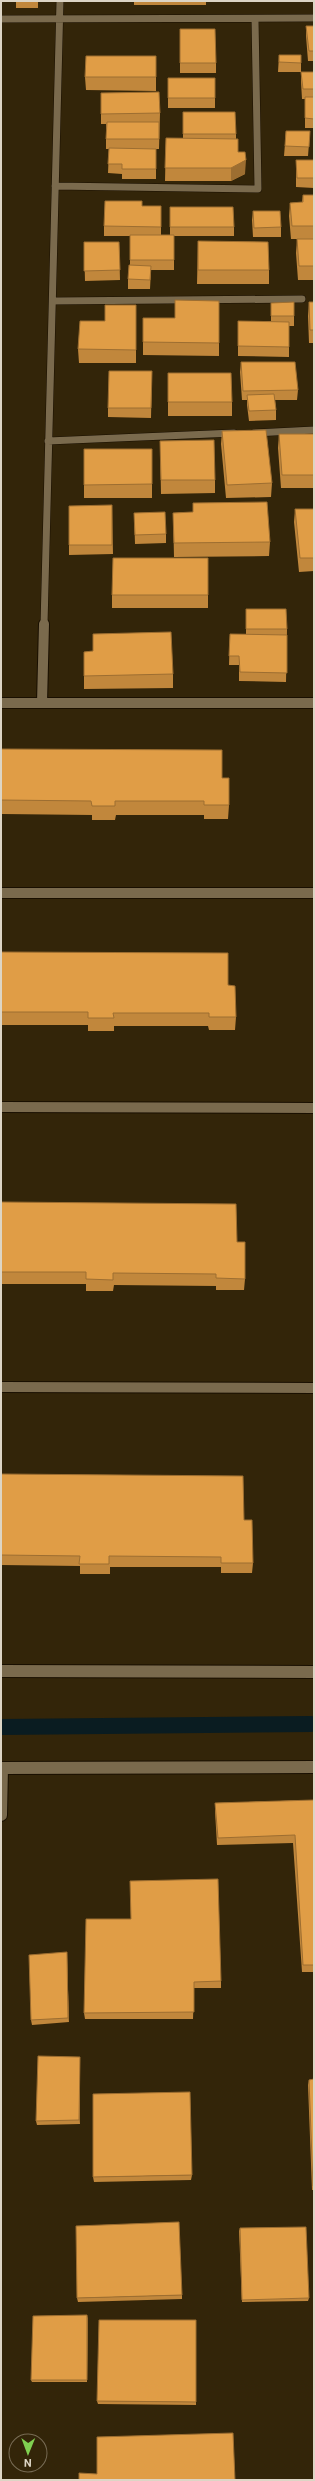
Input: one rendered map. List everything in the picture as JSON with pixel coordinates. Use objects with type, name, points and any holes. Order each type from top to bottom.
[{"type":"street","points":[[42,703],[60,1]]},
{"type":"street","points":[[1,19],[314,18]]},
{"type":"street","points":[[55,186],[258,189],[256,19]]},
{"type":"street","points":[[52,301],[302,299]]},
{"type":"street","points":[[48,441],[314,430]]},
{"type":"street","points":[[1,703],[314,704]]},
{"type":"street","points":[[1,893],[314,893]]},
{"type":"street","points":[[1,1107],[314,1108]]},
{"type":"street","points":[[1,1387],[314,1388]]},
{"type":"street","points":[[1,1672],[314,1672]]},
{"type":"street","points":[[1,1815],[2,1768],[314,1767]]},
{"type":"building","points":[[306,26],[314,26],[314,51],[309,51]]},
{"type":"building","points":[[180,29],[215,29],[216,63],[180,63]]},
{"type":"building","points":[[279,55],[301,55],[301,63],[279,62]]},
{"type":"building","points":[[86,56],[156,56],[156,77],[85,77]]},
{"type":"building","points":[[301,72],[314,72],[314,89],[303,89]]},
{"type":"building","points":[[168,78],[215,78],[215,98],[168,98]]},
{"type":"building","points":[[159,92],[160,113],[101,114],[101,93]]},
{"type":"building","points":[[305,97],[314,97],[314,119],[305,118]]},
{"type":"building","points":[[183,112],[235,112],[236,134],[183,134]]},
{"type":"building","points":[[107,122],[159,122],[159,139],[106,139]]},
{"type":"building","points":[[286,131],[310,131],[309,147],[285,146]]},
{"type":"building","points":[[166,138],[238,139],[238,152],[245,152],[246,160],[231,168],[165,168]]},
{"type":"building","points":[[109,148],[156,149],[156,169],[122,169],[122,164],[108,164]]},
{"type":"building","points":[[296,160],[314,160],[314,178],[297,178]]},
{"type":"building","points":[[303,195],[314,195],[314,226],[292,226],[290,203],[303,202]]},
{"type":"building","points":[[105,201],[142,201],[142,206],[161,206],[161,227],[104,226]]},
{"type":"building","points":[[170,207],[233,207],[234,227],[170,227]]},
{"type":"building","points":[[253,211],[280,211],[281,227],[254,228]]},
{"type":"building","points":[[130,235],[174,235],[174,260],[130,260]]},
{"type":"building","points":[[297,239],[314,239],[314,266],[299,266]]},
{"type":"building","points":[[198,241],[268,242],[269,270],[198,270]]},
{"type":"building","points":[[84,242],[119,242],[120,270],[84,271]]},
{"type":"building","points":[[129,265],[151,266],[150,280],[128,279]]},
{"type":"building","points":[[175,300],[219,301],[219,343],[143,342],[143,318],[175,318]]},
{"type":"building","points":[[294,302],[294,316],[271,316],[271,303]]},
{"type":"building","points":[[309,302],[314,302],[314,330],[310,330]]},
{"type":"building","points":[[105,305],[136,305],[136,350],[78,349],[80,321],[105,321]]},
{"type":"building","points":[[238,321],[289,322],[289,347],[238,346]]},
{"type":"building","points":[[241,362],[295,362],[298,390],[243,391]]},
{"type":"building","points":[[109,371],[152,371],[151,408],[108,408]]},
{"type":"building","points":[[168,373],[231,373],[232,402],[168,402]]},
{"type":"building","points":[[274,394],[276,410],[249,411],[247,395]]},
{"type":"building","points":[[266,430],[272,483],[227,485],[222,431]]},
{"type":"building","points":[[279,434],[314,434],[314,475],[282,475]]},
{"type":"building","points":[[214,440],[215,480],[161,480],[160,441]]},
{"type":"building","points":[[84,449],[152,449],[152,484],[84,485]]},
{"type":"building","points":[[267,502],[270,542],[174,543],[173,513],[193,512],[193,503]]},
{"type":"building","points":[[112,505],[112,545],[69,545],[69,506]]},
{"type":"building","points":[[295,509],[314,509],[314,558],[300,558]]},
{"type":"building","points":[[165,512],[166,534],[135,535],[134,513]]},
{"type":"building","points":[[113,558],[208,558],[208,595],[112,595]]},
{"type":"building","points":[[246,609],[286,609],[287,629],[246,629]]},
{"type":"building","points":[[171,632],[173,674],[84,676],[84,652],[93,651],[93,634]]},
{"type":"building","points":[[230,634],[287,635],[287,673],[240,672],[239,656],[229,656]]},
{"type":"building","points":[[1,749],[222,750],[222,778],[229,778],[229,805],[204,805],[204,801],[115,801],[115,806],[92,806],[91,801],[1,800]]},
{"type":"building","points":[[1,952],[228,953],[228,985],[235,986],[236,1017],[209,1017],[209,1013],[113,1013],[114,1018],[88,1018],[88,1012],[1,1012]]},
{"type":"building","points":[[1,1202],[236,1204],[237,1242],[245,1242],[245,1279],[216,1278],[216,1274],[113,1273],[113,1280],[86,1279],[86,1272],[1,1272]]},
{"type":"building","points":[[1,1474],[243,1476],[244,1520],[252,1520],[253,1563],[221,1563],[221,1557],[109,1556],[109,1564],[79,1564],[80,1556],[1,1555]]},
{"type":"building","points":[[314,1800],[314,1965],[303,1965],[295,1835],[218,1838],[215,1803]]},
{"type":"building","points":[[218,1879],[221,1981],[194,1982],[194,2012],[84,2013],[86,1919],[131,1919],[130,1881]]},
{"type":"building","points":[[67,1952],[68,2018],[31,2020],[29,1955]]},
{"type":"building","points":[[38,2056],[80,2057],[79,2120],[36,2121]]},
{"type":"building","points":[[314,2079],[314,2186],[313,2186],[309,2080]]},
{"type":"building","points":[[190,2092],[192,2175],[93,2177],[93,2094]]},
{"type":"building","points":[[179,2222],[182,2295],[77,2298],[76,2226]]},
{"type":"building","points":[[306,2227],[309,2298],[242,2300],[240,2228]]},
{"type":"building","points":[[87,2315],[87,2380],[31,2380],[33,2316]]},
{"type":"building","points":[[99,2320],[196,2320],[196,2402],[97,2401]]},
{"type":"building","points":[[233,2433],[235,2480],[79,2480],[79,2473],[97,2474],[97,2437]]},
{"type":"waterway","points":[[1,1727],[312,1724]]}]
